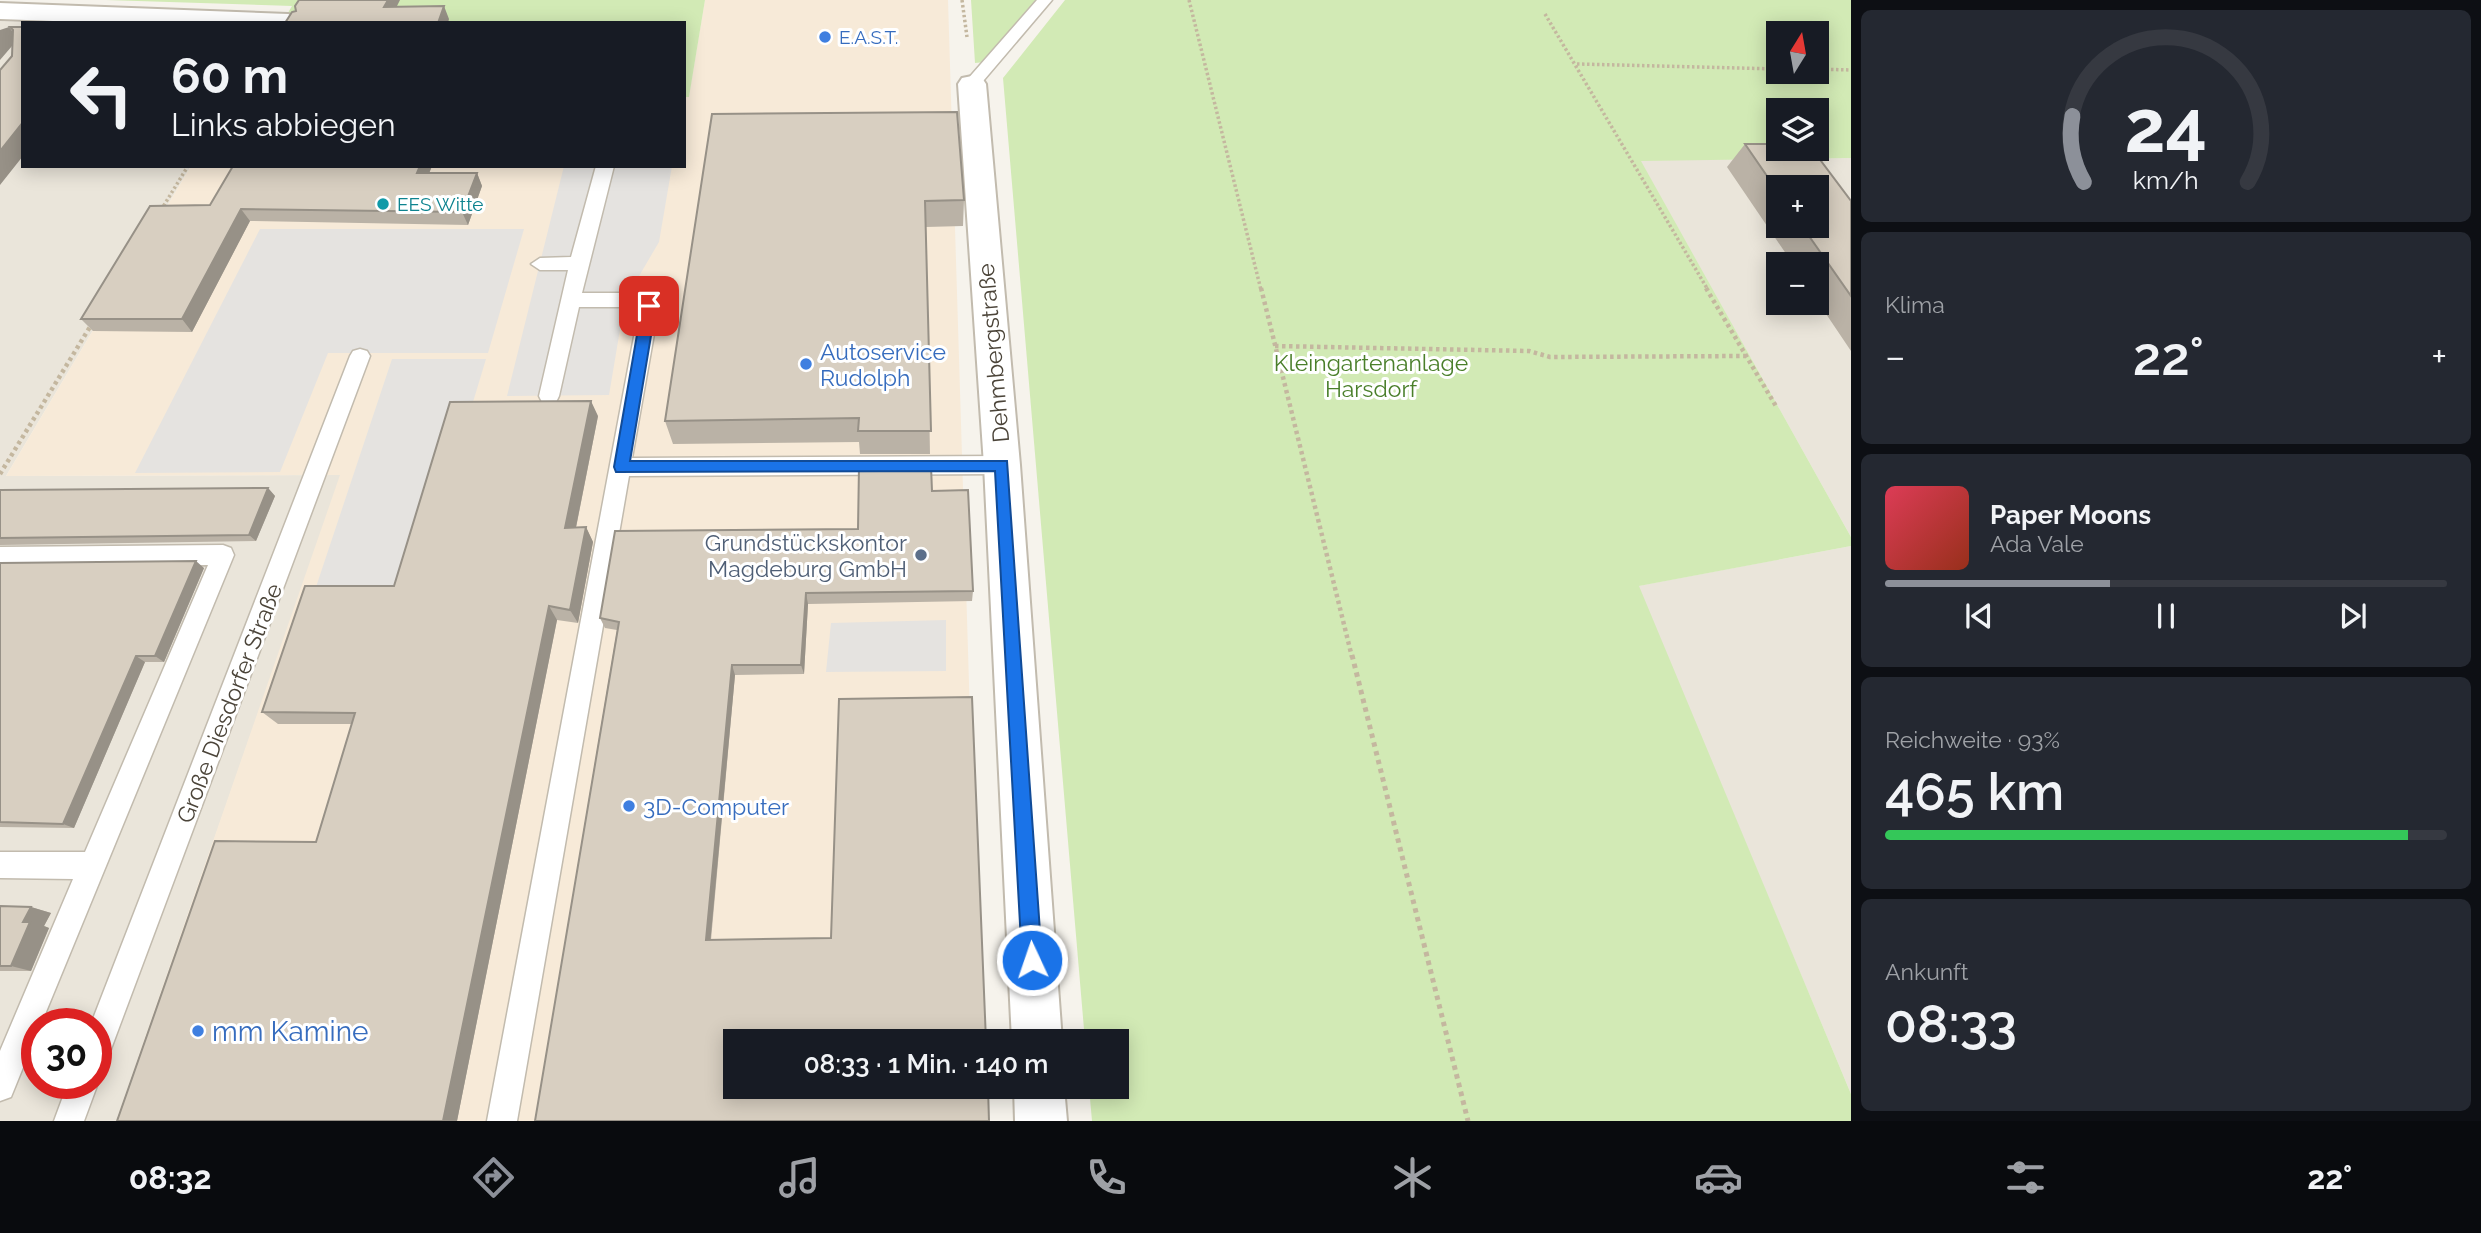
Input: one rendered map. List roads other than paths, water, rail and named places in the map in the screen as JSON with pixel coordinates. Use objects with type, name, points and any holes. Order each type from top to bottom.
[{"type":"street","points":[[0,10],[55,17],[241,21]]},
{"type":"street","name":"Dehmbergstraße","points":[[972,84],[1002,465],[1036,1029]]},
{"type":"street","points":[[1040,1099],[1041,1121]]},
{"type":"lane","points":[[972,84],[1045,0]]},
{"type":"lane","points":[[549,396],[579,264],[605,168]]},
{"type":"lane","points":[[540,264],[579,264]]},
{"type":"lane","points":[[502,1121],[649,306],[625,300],[571,300]]},
{"type":"lane","name":"Große Diesdorfer Straße","points":[[112,1008],[360,356]]},
{"type":"lane","points":[[621,467],[1002,465]]},
{"type":"lane","points":[[0,557],[223,555],[0,1086]]},
{"type":"lane","points":[[0,865],[92,866]]},
{"type":"lane","points":[[69,1121],[77,1099]]},
{"type":"place","name":"E.A.S.T.","points":[[825,37]]},
{"type":"place","name":"EES Witte","points":[[383,204]]},
{"type":"place","name":"Autoservice Rudolph","points":[[806,364]]},
{"type":"place","name":"Grundstückskontor Magdeburg GmbH","points":[[921,555]]},
{"type":"place","name":"3D-Computer","points":[[629,806]]},
{"type":"place","name":"mm Kamine","points":[[198,1031]]},
{"type":"park label","name":"Kleingartenanlage Harsdorf","points":[[1371,375]]}]
